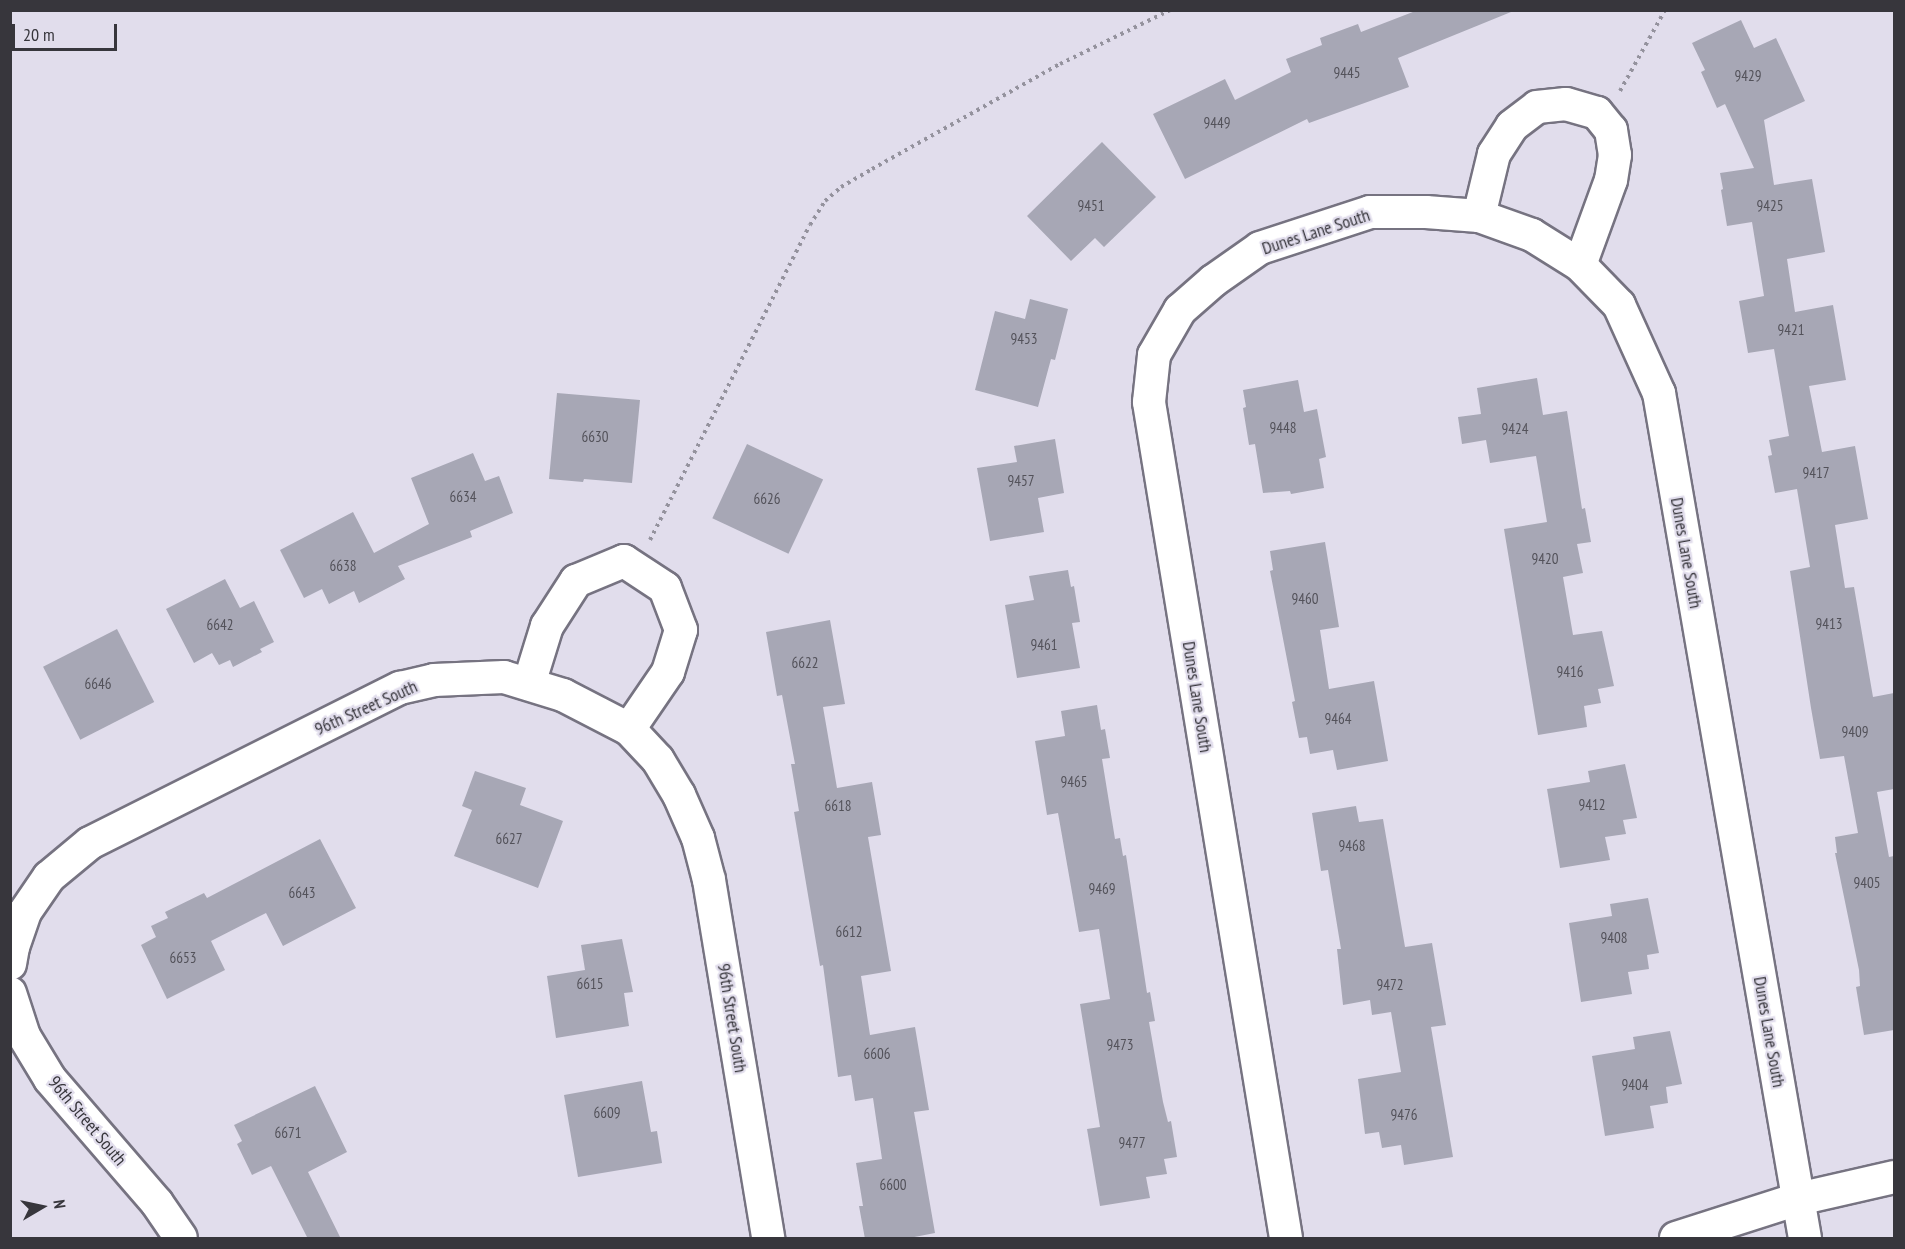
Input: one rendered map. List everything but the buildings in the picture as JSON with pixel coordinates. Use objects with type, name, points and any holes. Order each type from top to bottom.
[{"type":"street","points":[[1479,216],[1494,154],[1512,126],[1537,107],[1566,104],[1597,113],[1611,130],[1615,155],[1611,180],[1580,265]]},
{"type":"street","name":"Dunes Lane South","points":[[1286,1239],[1149,402],[1154,355],[1180,310],[1213,281],[1260,248],[1370,212],[1426,212],[1479,216],[1532,236],[1580,265],[1619,305],[1659,393],[1805,1239]]},
{"type":"street","points":[[529,684],[547,626],[576,581],[624,561],[665,588],[681,630],[668,672],[629,729]]},
{"type":"street","name":"96th Street South","points":[[10,964],[13,947],[25,912],[49,877],[90,843],[400,688],[434,680],[504,677],[563,695],[629,729],[658,760],[679,795],[698,838],[709,880],[768,1239]]},
{"type":"street","name":"96th Street South","points":[[10,993],[24,1036],[50,1079],[157,1203],[181,1239]]},
{"type":"street","points":[[1676,1239],[1798,1199],[1894,1177]]},
{"type":"path","points":[[636,569],[810,225],[825,201],[841,187],[1050,70],[1170,10]]},
{"type":"path","points":[[1603,121],[1665,10]]}]
